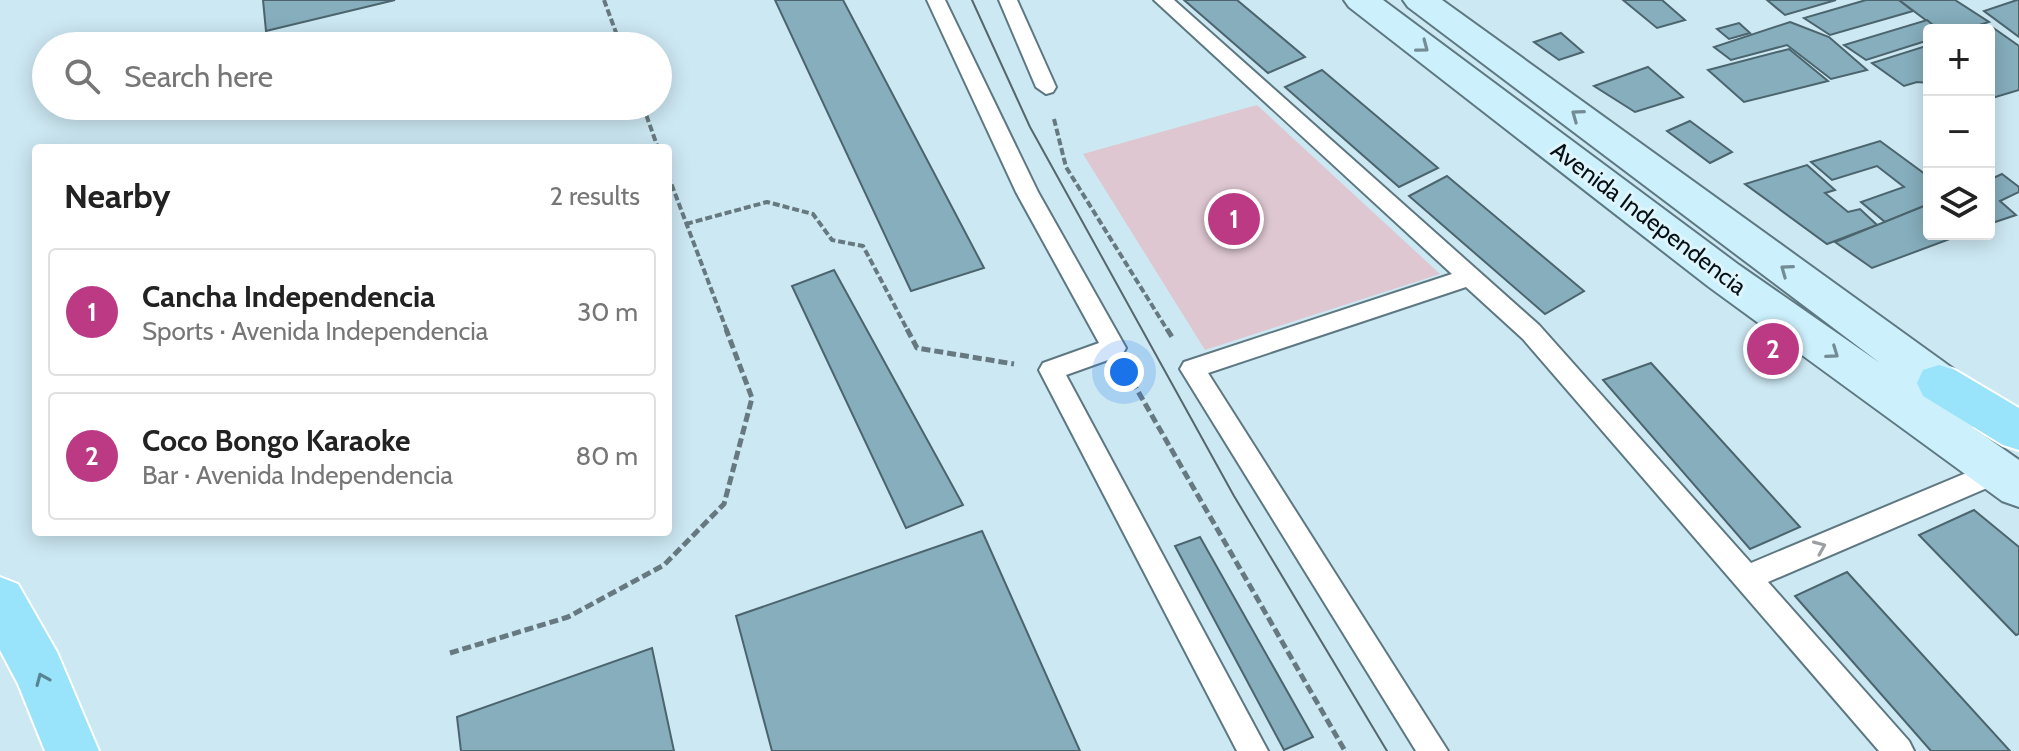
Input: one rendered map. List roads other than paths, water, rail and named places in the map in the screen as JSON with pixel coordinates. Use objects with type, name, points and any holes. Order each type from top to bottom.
[{"type":"main road","name":"Avenida Independencia","points":[[1361,0],[1724,276],[2014,460]]},
{"type":"main road","name":"Avenida Independencia","points":[[1420,0],[1939,383],[2014,460]]},
{"type":"main road","points":[[0,601],[39,670],[72,751]]},
{"type":"lane","points":[[936,0],[1027,192],[1114,348],[1051,370],[1253,751]]},
{"type":"lane","points":[[1008,0],[1046,87]]},
{"type":"lane","points":[[1163,0],[1531,332],[1899,751]]},
{"type":"lane","points":[[1433,751],[1192,369],[1469,277]]},
{"type":"lane","points":[[1749,577],[2014,460]]},
{"type":"tram line","points":[[972,0],[1030,127],[1234,496],[1387,751]]},
{"type":"place","name":"Cancha Independencia","points":[[1234,219]]},
{"type":"place","name":"Coco Bongo Karaoke","points":[[1773,349]]}]
